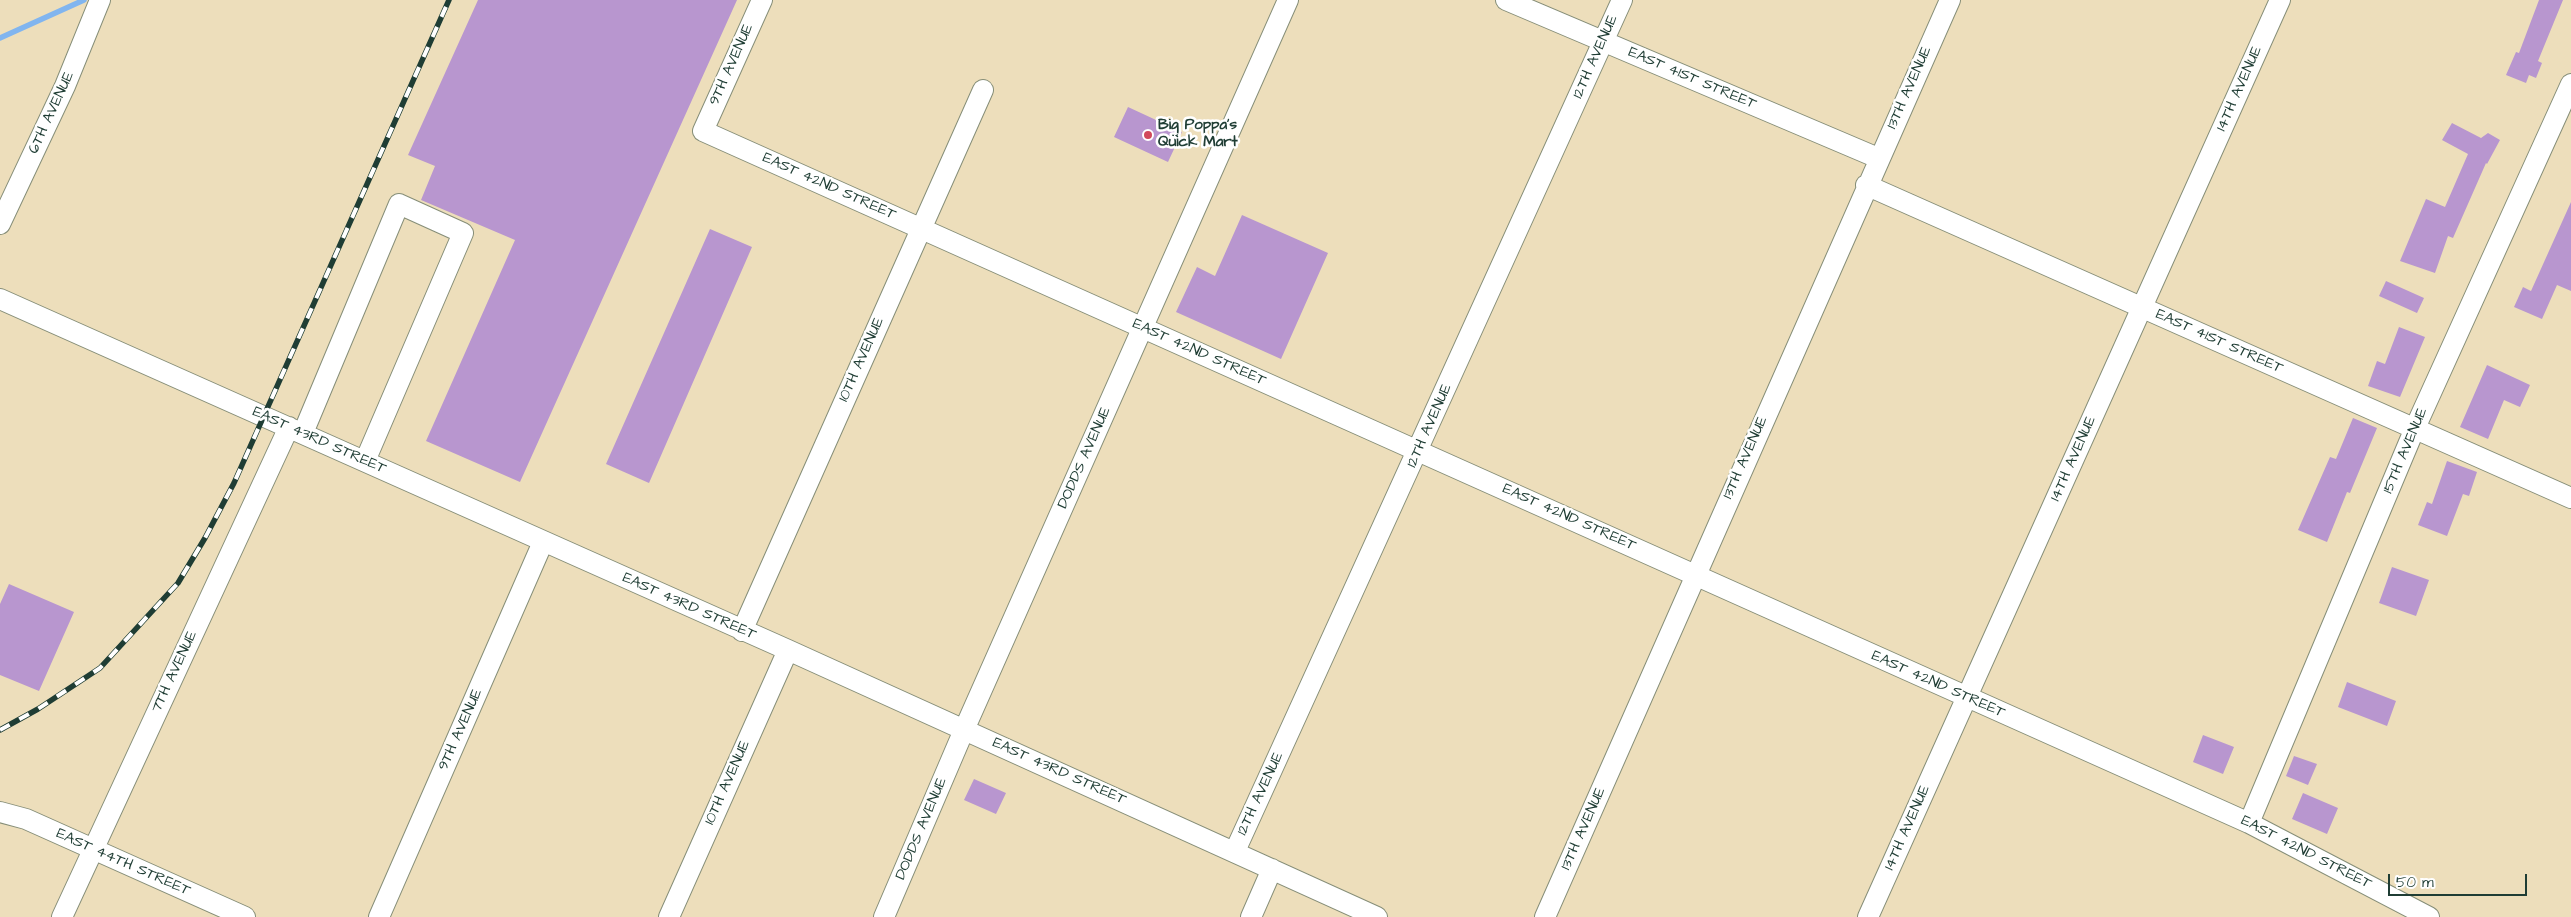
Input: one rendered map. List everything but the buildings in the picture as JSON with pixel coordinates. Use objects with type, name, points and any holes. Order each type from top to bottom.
[{"type":"street","name":"6TH AVENUE","points":[[0,224],[65,86],[100,0]]},
{"type":"street","name":"9TH AVENUE","points":[[703,131],[762,0]]},
{"type":"street","name":"DODDS AVENUE","points":[[884,917],[964,730],[1288,0]]},
{"type":"street","name":"EAST 41ST STREET","points":[[1506,0],[1878,158]]},
{"type":"street","name":"12TH AVENUE","points":[[1235,851],[1622,0]]},
{"type":"street","name":"13TH AVENUE","points":[[1545,917],[1866,185],[1950,0]]},
{"type":"street","name":"14TH AVENUE","points":[[1868,917],[2280,0]]},
{"type":"street","name":"15TH AVENUE","points":[[2250,823],[2415,428],[2571,84]]},
{"type":"street","name":"10TH AVENUE","points":[[742,630],[983,90]]},
{"type":"street","name":"EAST 42ND STREET","points":[[703,131],[2250,823],[2429,917]]},
{"type":"street","name":"EAST 41ST STREET","points":[[1866,185],[2571,498]]},
{"type":"street","name":"7TH AVENUE","points":[[62,917],[296,430],[399,204],[463,232],[365,461]]},
{"type":"street","name":"EAST 43RD STREET","points":[[0,299],[788,650],[1377,917]]},
{"type":"street","name":"9TH AVENUE","points":[[379,917],[543,542]]},
{"type":"street","name":"10TH AVENUE","points":[[669,917],[788,650]]},
{"type":"street","name":"EAST 44TH STREET","points":[[0,812],[26,819],[245,917]]},
{"type":"street","points":[[1251,917],[1272,869]]},
{"type":"waterway","points":[[0,38],[84,0]]},
{"type":"railway","points":[[0,730],[38,709],[100,668],[178,583],[205,538],[234,483],[449,0]]},
{"type":"place","name":"Big Poppa's Quick Mart","points":[[1148,135]]}]
